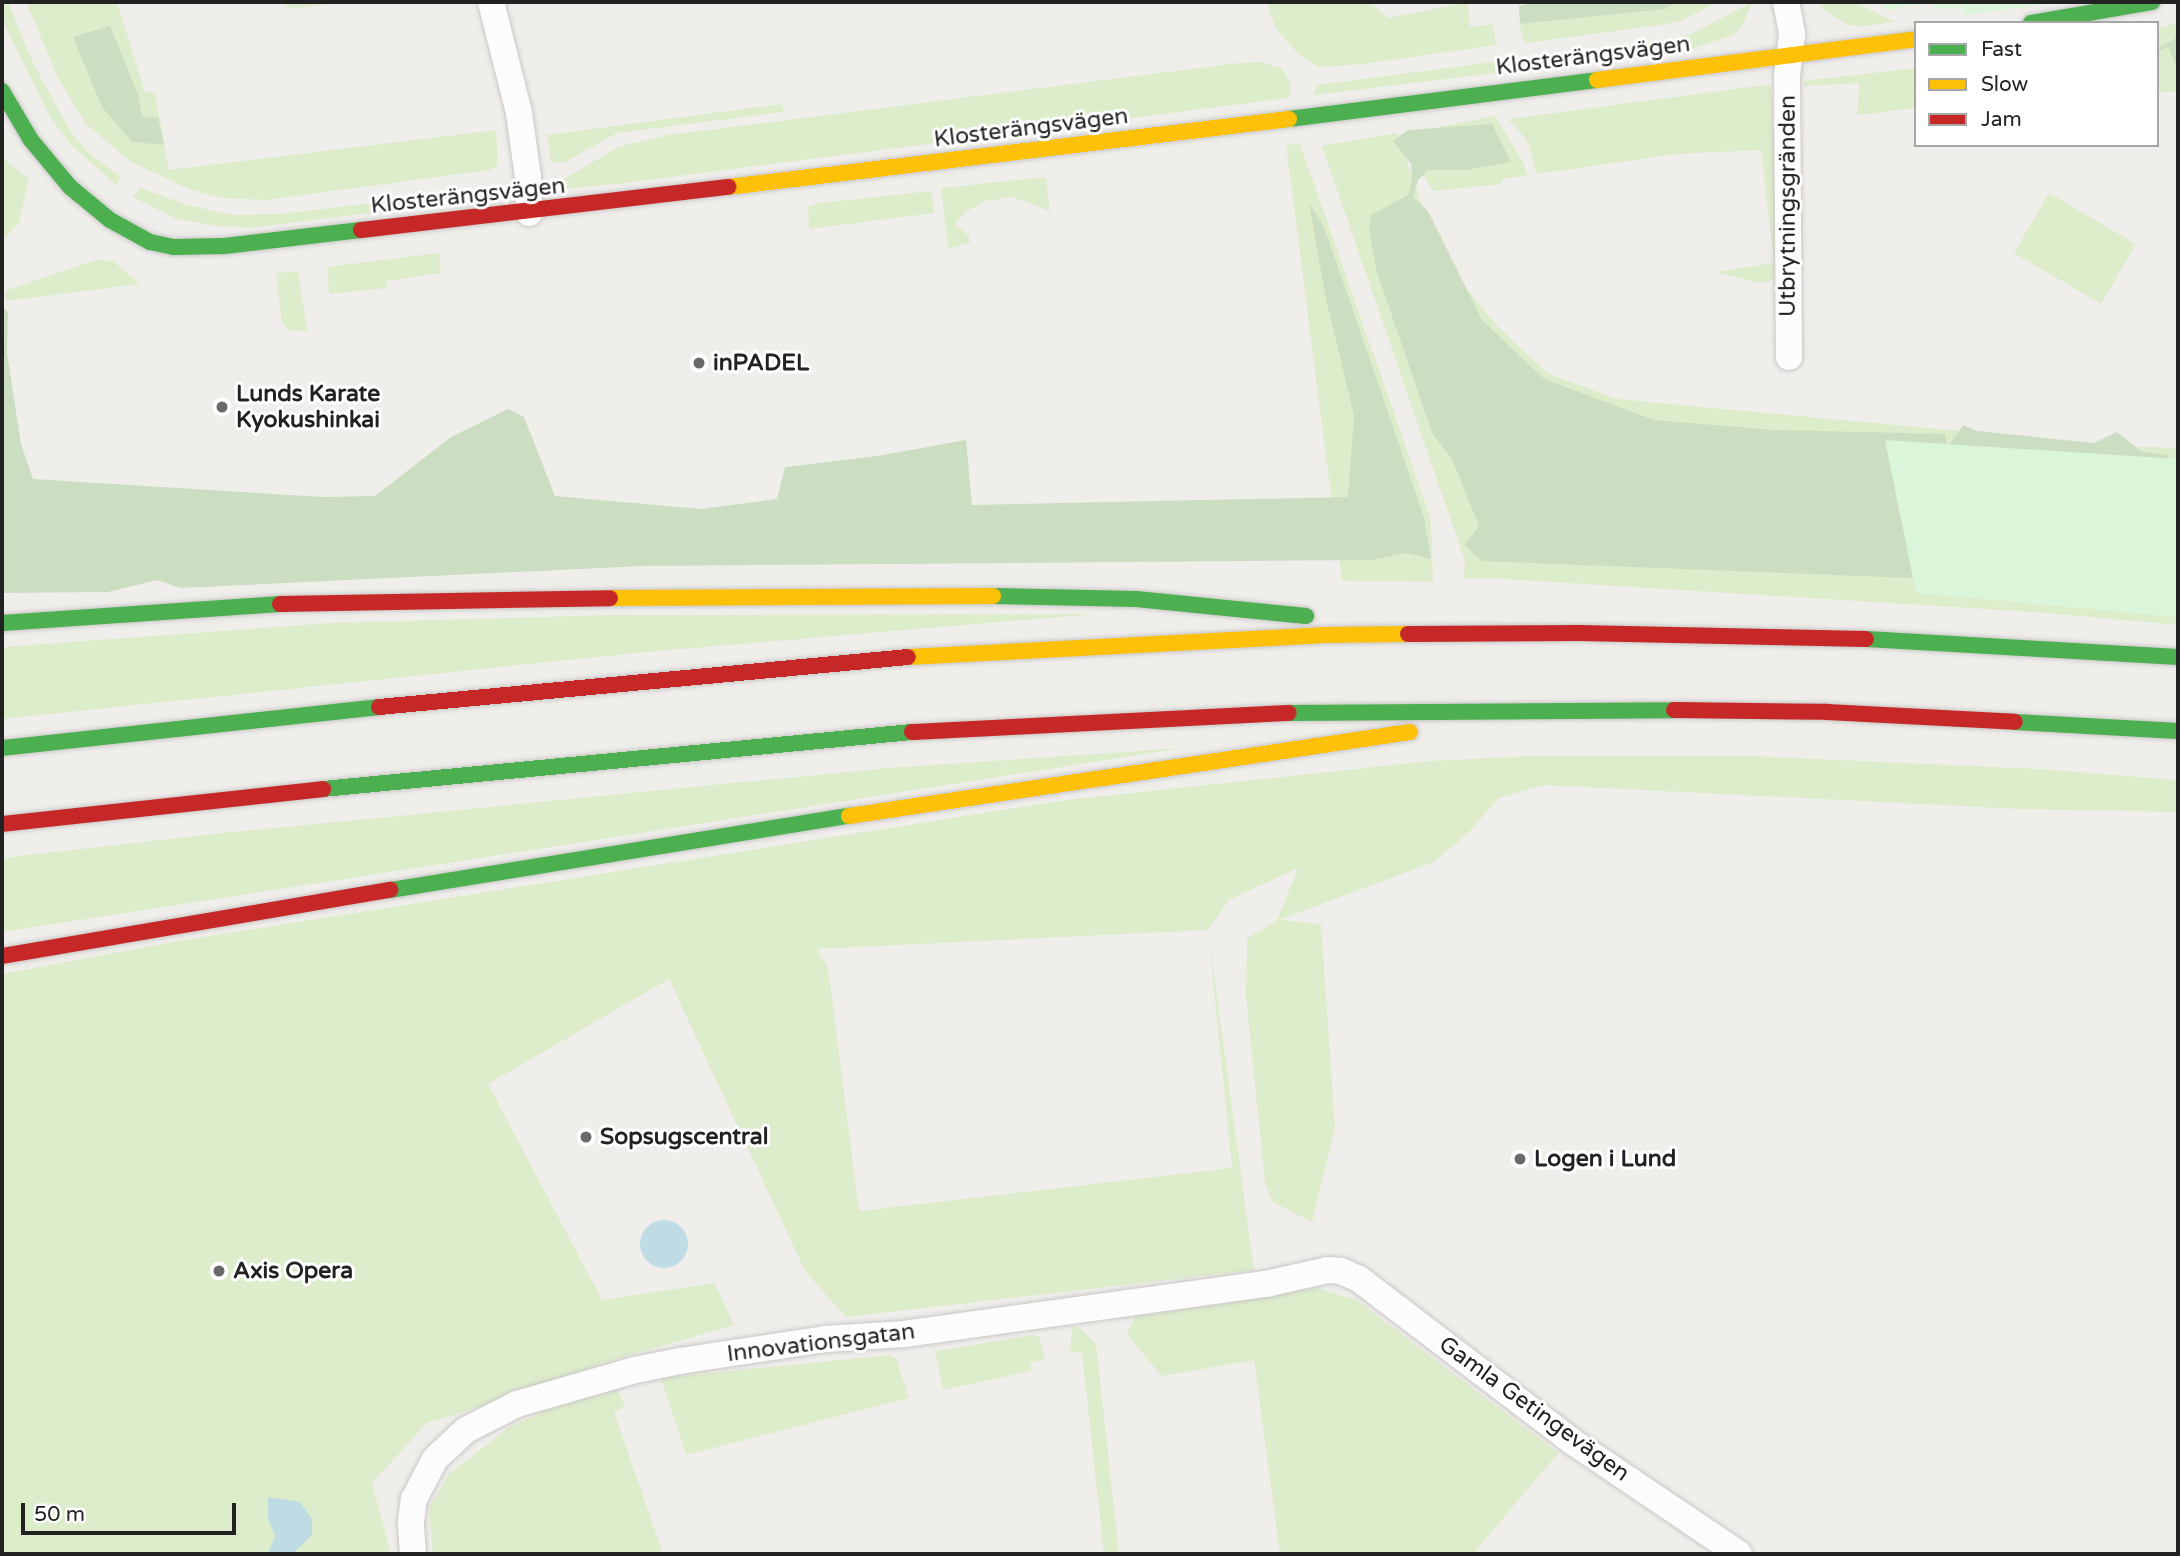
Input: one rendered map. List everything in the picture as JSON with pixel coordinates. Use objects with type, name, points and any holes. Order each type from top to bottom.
[{"type":"main road","points":[[2043,21],[2152,2]]},
{"type":"main road","name":"Klosterängsvägen","points":[[2,91],[31,140],[70,187],[110,220],[150,242],[173,247],[225,246],[529,213],[1914,39]]},
{"type":"main road","points":[[2,623],[244,605],[619,598],[1003,596],[1136,599],[1482,634]]},
{"type":"main road","points":[[2,748],[476,697],[904,657],[1309,636],[1482,634],[1828,637],[2178,657]]},
{"type":"main road","points":[[2,956],[855,815],[1581,709]]},
{"type":"main road","points":[[2,824],[485,772],[916,732],[1237,714],[1581,709],[1826,712],[2178,731]]},
{"type":"street","points":[[491,2],[519,113],[528,177],[529,213]]},
{"type":"street","name":"Utbrytningsgränden","points":[[1786,2],[1792,34],[1787,76],[1789,357]]},
{"type":"street","name":"Innovationsgatan","points":[[413,1554],[411,1522],[414,1499],[435,1459],[466,1430],[517,1404],[635,1370],[680,1361],[825,1339],[904,1334],[1240,1288],[1328,1270]]},
{"type":"street","name":"Gamla Getingevägen","points":[[1328,1270],[1341,1270],[1359,1279],[1573,1442],[1739,1554]]},
{"type":"green space","points":[[2,2],[8,2],[34,65],[70,131],[90,154],[121,177],[116,185],[70,144],[50,117],[2,20]]},
{"type":"green space","points":[[26,2],[117,2],[145,92],[155,93],[169,170],[496,130],[498,165],[489,170],[266,200],[221,198],[189,189],[131,162],[86,124],[58,78]]},
{"type":"green space","points":[[284,2],[347,2],[296,8],[286,7]]},
{"type":"green space","points":[[1266,2],[1369,2],[1389,18],[1468,2],[1470,27],[1493,24],[1496,45],[1364,64],[1319,67],[1300,56],[1277,30]]},
{"type":"green space","points":[[1537,2],[1678,2],[1666,9],[1520,24],[1519,6]]},
{"type":"green space","points":[[1678,2],[1718,2],[1681,21],[1527,43],[1522,39],[1520,24],[1666,9]]},
{"type":"green space","points":[[1752,2],[1742,26],[1733,35],[1691,49],[1314,95],[1316,86],[1324,84],[1670,39],[1691,34]]},
{"type":"green space","points":[[1819,2],[1855,2],[1894,22],[1848,25],[1825,11]]},
{"type":"green space","points":[[1875,2],[2059,2],[1964,15],[1963,6],[1934,9],[1933,3],[1898,7],[1891,11]]},
{"type":"green space","points":[[2178,23],[2178,91],[2159,93],[2159,28]]},
{"type":"green space","points":[[110,26],[138,94],[142,117],[158,118],[164,145],[132,142],[102,107],[73,37]]},
{"type":"green space","points":[[2178,28],[2176,66],[2168,47],[2159,51],[2159,47],[2175,39]]},
{"type":"green space","points":[[1262,62],[1281,68],[1289,80],[1291,92],[1287,98],[624,183],[565,189],[556,184],[618,147],[668,135]]},
{"type":"green space","points":[[1914,68],[1914,108],[1857,115],[1859,83],[1805,86],[1804,81]]},
{"type":"green space","points":[[1771,86],[1779,278],[1761,283],[1716,272],[1774,263],[1761,150],[1676,154],[1537,174],[1527,140],[1508,119]]},
{"type":"green space","points":[[782,104],[784,112],[617,133],[565,162],[555,163],[551,160],[547,135]]},
{"type":"green space","points":[[1495,116],[1522,160],[1528,176],[1504,178],[1501,184],[1433,191],[1407,148],[1409,133]]},
{"type":"green space","points":[[1492,124],[1511,162],[1467,170],[1428,170],[1418,180],[1413,197],[1428,211],[1482,320],[1544,379],[1654,420],[1774,430],[1945,434],[1947,448],[1963,425],[1977,431],[2094,443],[2117,432],[2142,452],[2170,455],[2151,476],[1934,579],[1482,561],[1465,545],[1479,526],[1452,459],[1432,433],[1376,269],[1369,230],[1371,215],[1408,195],[1412,178],[1411,164],[1393,141],[1408,130]]},
{"type":"green space","points":[[1397,133],[1428,222],[1445,254],[1469,292],[1499,328],[1549,374],[1617,399],[2120,446],[2178,448],[2178,625],[2033,612],[1488,578],[1464,579],[1465,561],[1322,146]]},
{"type":"green space","points":[[1300,144],[1431,519],[1433,582],[1342,581],[1286,145]]},
{"type":"green space","points":[[2,158],[29,179],[19,222],[2,241]]},
{"type":"green space","points":[[1046,177],[1050,211],[1012,197],[985,201],[967,211],[954,224],[969,236],[970,243],[948,249],[941,188]]},
{"type":"green space","points":[[140,188],[188,205],[231,215],[281,214],[493,188],[484,199],[250,228],[177,219],[133,197]]},
{"type":"green space","points":[[932,191],[934,213],[809,229],[808,207],[818,203]]},
{"type":"green space","points":[[2049,193],[2136,244],[2101,304],[2014,253]]},
{"type":"green space","points":[[1309,203],[1324,227],[1395,432],[1424,518],[1431,559],[1405,553],[1372,560],[642,566],[181,588],[157,580],[108,592],[2,593],[2,306],[8,312],[7,353],[21,444],[33,479],[324,497],[375,496],[451,437],[508,409],[524,417],[555,496],[701,509],[777,499],[785,467],[877,456],[966,440],[972,505],[1348,497],[1354,416],[1326,299]]},
{"type":"green space","points":[[439,253],[441,273],[386,281],[387,288],[329,294],[327,267]]},
{"type":"green space","points":[[96,260],[113,261],[140,284],[6,301],[5,291]]},
{"type":"green space","points":[[298,271],[307,331],[289,331],[282,322],[276,273]]},
{"type":"green space","points":[[1885,440],[2178,459],[2178,617],[1916,593]]},
{"type":"green space","points":[[1095,614],[635,653],[2,719],[2,647],[331,623],[610,615]]},
{"type":"green space","points":[[1183,748],[2,932],[2,858],[222,833],[888,768]]},
{"type":"green space","points":[[1529,756],[1751,756],[2039,769],[2178,780],[2178,812],[2019,809],[1543,785],[1499,798],[1468,833],[1434,862],[1279,920],[1321,924],[1335,1128],[1312,1222],[1273,1202],[1265,1183],[1246,997],[1247,939],[1277,920],[1298,868],[1229,900],[1208,930],[1254,1270],[846,1317],[805,1271],[669,979],[488,1084],[602,1300],[715,1283],[734,1325],[606,1362],[511,1397],[427,1423],[372,1483],[391,1554],[2,1554],[2,974],[178,941],[1066,800],[1430,761]],"holes":[[[1208,930],[1232,1168],[859,1211],[828,968],[817,949]]]},
{"type":"green space","points":[[1317,1288],[1356,1300],[1558,1453],[1473,1554],[1280,1554],[1254,1360],[1162,1376],[1127,1335],[1134,1317]]},
{"type":"green space","points":[[1072,1326],[1080,1328],[1096,1344],[1119,1554],[1104,1554],[1082,1353],[1070,1351]]},
{"type":"green space","points":[[1039,1336],[1045,1359],[1030,1363],[1031,1371],[943,1390],[935,1351]]},
{"type":"green space","points":[[889,1355],[896,1359],[909,1398],[686,1455],[661,1378]]},
{"type":"green space","points":[[617,1388],[625,1407],[614,1412],[663,1554],[433,1554],[429,1508],[449,1474],[508,1428],[564,1402]]},
{"type":"water","points":[[664,1220],[681,1227],[688,1244],[681,1261],[664,1268],[647,1261],[640,1244],[647,1227]]},
{"type":"water","points":[[268,1497],[300,1502],[312,1519],[312,1535],[292,1554],[268,1554],[275,1536],[268,1519]]},
{"type":"traffic: fast","points":[[2043,21],[2152,2]]},
{"type":"traffic: fast","points":[[1289,119],[1597,80]]},
{"type":"traffic: fast","points":[[2,91],[31,140],[70,187],[110,220],[150,242],[173,247],[224,246],[361,230]]},
{"type":"traffic: fast","points":[[993,596],[1136,599],[1306,616]]},
{"type":"traffic: fast","points":[[2,623],[280,604]]},
{"type":"traffic: fast","points":[[1866,639],[2178,657]]},
{"type":"traffic: fast","points":[[2,748],[379,707]]},
{"type":"traffic: fast","points":[[1289,713],[1674,710]]},
{"type":"traffic: fast","points":[[2015,722],[2178,731]]},
{"type":"traffic: fast","points":[[323,789],[912,732]]},
{"type":"traffic: fast","points":[[390,890],[849,816]]},
{"type":"traffic: slow","points":[[1597,80],[1914,39]]},
{"type":"traffic: slow","points":[[728,187],[1289,119]]},
{"type":"traffic: slow","points":[[610,598],[993,596]]},
{"type":"traffic: slow","points":[[908,657],[1322,635],[1408,634]]},
{"type":"traffic: slow","points":[[849,816],[1410,732]]},
{"type":"traffic: jam","points":[[361,230],[728,187]]},
{"type":"traffic: jam","points":[[280,604],[610,598]]},
{"type":"traffic: jam","points":[[1408,634],[1579,633],[1866,639]]},
{"type":"traffic: jam","points":[[379,707],[908,657]]},
{"type":"traffic: jam","points":[[1674,710],[1827,712],[2015,722]]},
{"type":"traffic: jam","points":[[912,732],[1289,713]]},
{"type":"traffic: jam","points":[[2,824],[323,789]]},
{"type":"traffic: jam","points":[[2,956],[390,890]]},
{"type":"place","name":"inPADEL","points":[[699,363]]},
{"type":"place","name":"Lunds Karate Kyokushinkai","points":[[222,407]]},
{"type":"place","name":"Sopsugscentral","points":[[586,1137]]},
{"type":"place","name":"Logen i Lund","points":[[1520,1159]]},
{"type":"place","name":"Axis Opera","points":[[219,1271]]}]
